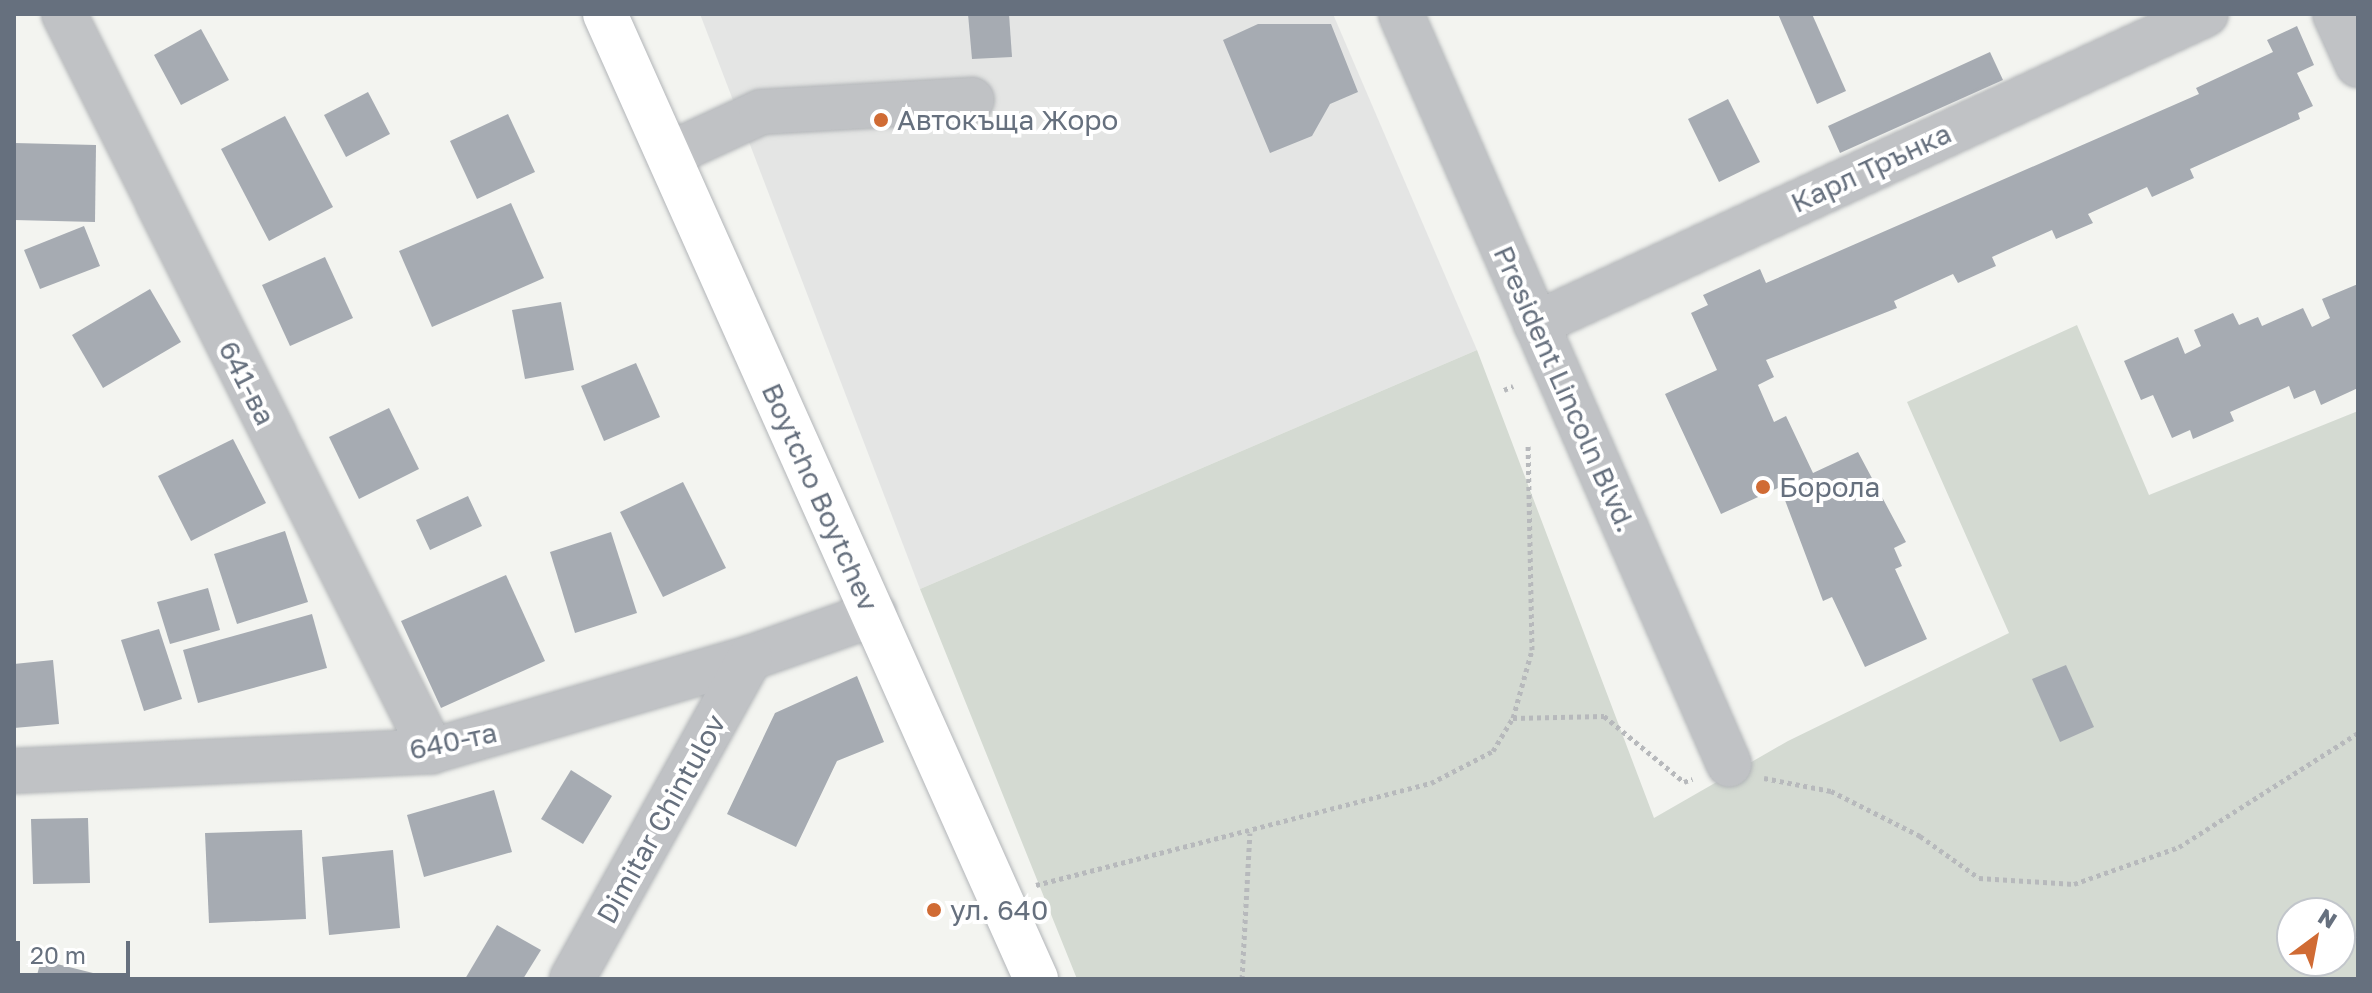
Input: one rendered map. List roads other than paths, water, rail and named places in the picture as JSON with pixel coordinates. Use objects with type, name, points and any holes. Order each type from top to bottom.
[{"type":"highway","name":"Boytcho Boytchev","points":[[605,14],[1036,979]]},
{"type":"street","name":"641-ва","points":[[64,14],[432,751]]},
{"type":"street","name":"President Lincoln Blvd.","points":[[1401,14],[1729,764]]},
{"type":"street","name":"Карл Трънка","points":[[1536,324],[2206,14]]},
{"type":"street","points":[[2335,14],[2358,65]]},
{"type":"street","points":[[668,155],[761,112],[972,100]]},
{"type":"street","name":"640-та","points":[[14,771],[432,751],[750,658],[874,614]]},
{"type":"street","name":"Dimitar Chintulov","points":[[572,979],[750,658]]},
{"type":"place","name":"Автокъща Жоро","points":[[881,120]]},
{"type":"place","name":"Борола","points":[[1763,487]]},
{"type":"place","name":"ул. 640","points":[[934,910]]}]
